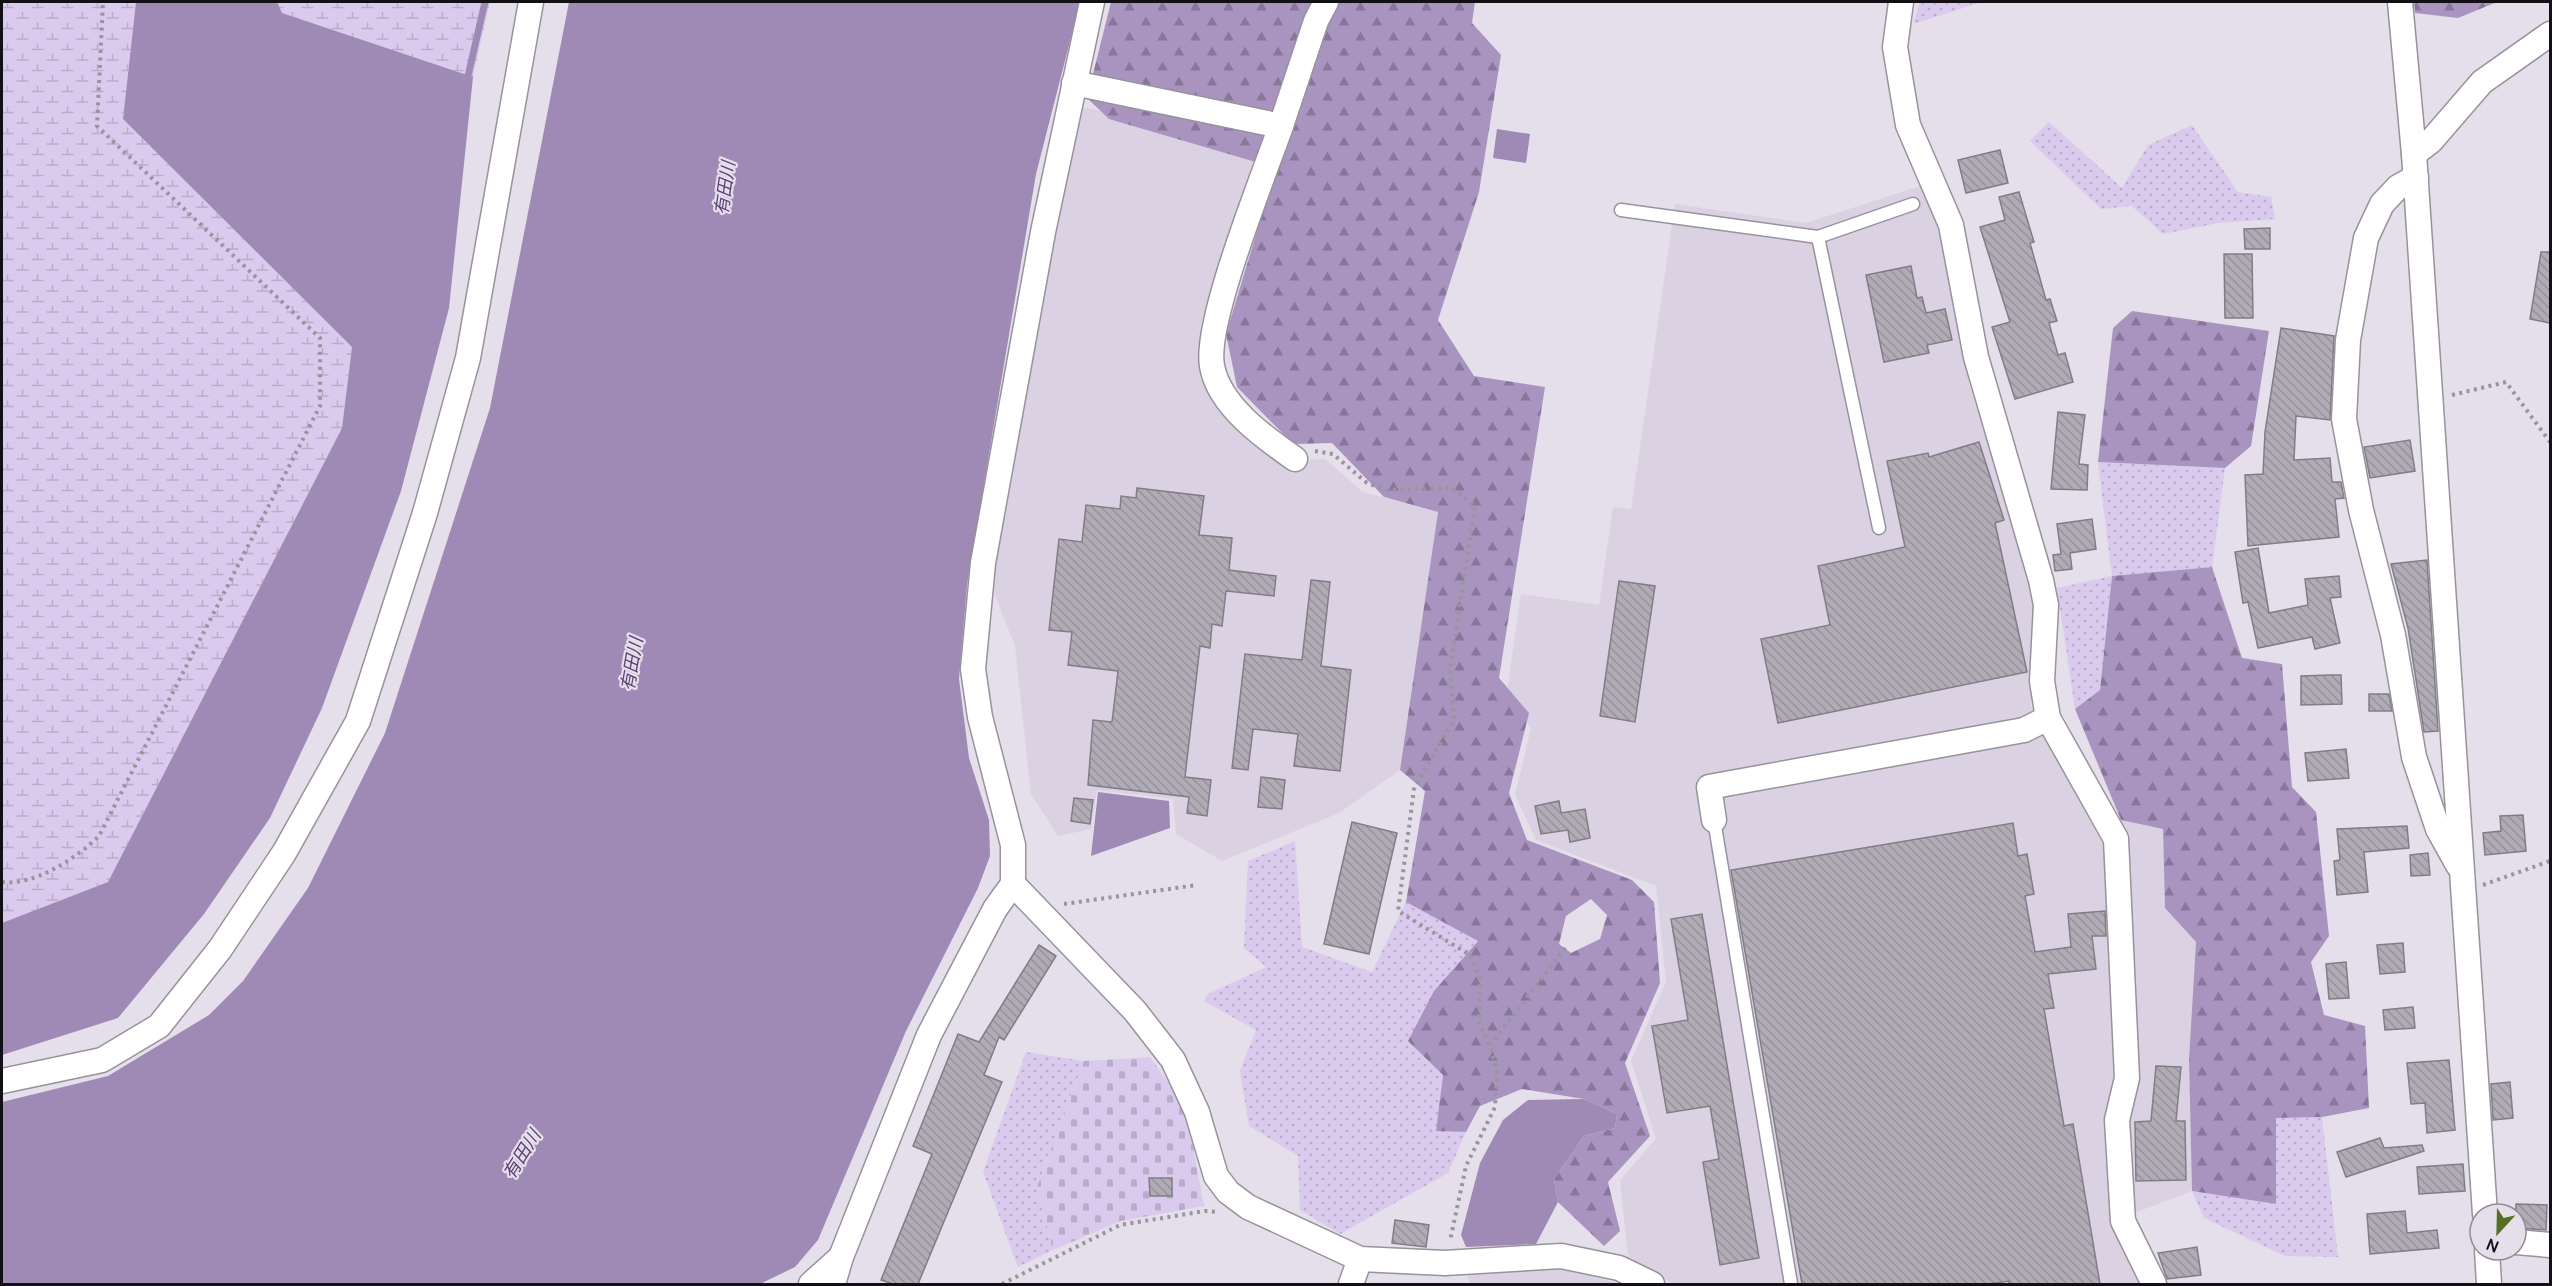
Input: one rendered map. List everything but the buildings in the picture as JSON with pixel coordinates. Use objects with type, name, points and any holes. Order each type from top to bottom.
[{"type":"street","points":[[2,1081],[102,1060],[159,1026],[220,949],[284,853],[358,721],[425,513],[468,358],[531,2]]},
{"type":"street","points":[[833,1284],[841,1257],[929,1035],[995,909],[1013,884],[1013,845],[980,717],[974,669],[985,551],[1043,232],[1092,2]]},
{"type":"street","points":[[1295,459],[1249,426],[1224,392],[1212,367],[1212,338],[1228,281],[1316,21],[1326,2]]},
{"type":"street","points":[[1901,2],[1895,47],[1908,125],[1951,225],[1976,357],[2041,580],[2046,605],[2042,681],[2048,718],[2116,839],[2127,1078],[2117,1120],[2123,1221],[2154,1284]]},
{"type":"street","points":[[2400,2],[2415,166],[2484,1202]]},
{"type":"street","points":[[2462,883],[2439,829],[2414,757],[2393,635],[2361,510],[2344,419],[2348,340],[2366,238],[2382,204],[2398,188],[2431,141],[2482,82],[2550,34]]},
{"type":"street","points":[[1074,83],[1281,126]]},
{"type":"street","points":[[1714,820],[1709,787],[2024,730],[2048,718]]},
{"type":"street","points":[[1013,884],[1136,1011],[1173,1060],[1197,1112],[1216,1176],[1228,1192],[1248,1207],[1360,1259],[1445,1263],[1561,1256],[1619,1268],[1653,1284]]},
{"type":"street","points":[[2528,1243],[2550,1245]]},
{"type":"street","points":[[811,1284],[841,1257]]},
{"type":"street","points":[[1351,1284],[1360,1259]]},
{"type":"street","points":[[2488,1262],[2489,1284]]},
{"type":"lane","points":[[1622,210],[1818,237],[1913,204]]},
{"type":"lane","points":[[1818,237],[1878,528]]},
{"type":"lane","points":[[1714,820],[1791,1284]]},
{"type":"path","points":[[2,882],[17,884],[79,855],[99,836],[320,406],[320,338],[98,126],[103,2]]},
{"type":"path","points":[[2431,400],[2506,382],[2550,442]]},
{"type":"path","points":[[1295,459],[1313,451],[1333,454],[1367,483],[1387,490],[1452,488],[1475,506],[1450,669],[1454,719],[1414,789],[1398,911],[1470,955],[1480,978],[1479,1024],[1490,1045],[1497,1071],[1495,1107],[1466,1166],[1445,1263]]},
{"type":"path","points":[[2462,883],[2550,861]]},
{"type":"path","points":[[1030,903],[1074,905],[1197,885]]},
{"type":"path","points":[[1490,1045],[1567,946]]},
{"type":"path","points":[[1002,1284],[1120,1225],[1205,1211],[1237,1214],[1248,1207]]},
{"type":"shaded area","points":[[1080,107],[1260,140],[1201,323],[1200,379],[1277,462],[1325,459],[1363,492],[1438,512],[1400,770],[1339,813],[1222,861],[1176,834],[1173,799],[1097,790],[1091,829],[1058,836],[1031,794],[1015,646],[992,588],[1054,224]]},
{"type":"shaded area","points":[[1920,186],[1947,243],[1970,387],[2035,598],[2031,706],[2109,838],[2121,1066],[2105,1117],[2112,1227],[2141,1284],[1672,1284],[1628,1256],[1620,1180],[1656,1139],[1631,1061],[1666,982],[1656,886],[1536,840],[1515,795],[1531,728],[1506,697],[1521,594],[1599,605],[1613,507],[1631,509],[1675,204],[1806,223]]},
{"type":"shaded area","points":[[2121,820],[2163,829],[2165,908],[2196,942],[2189,1059],[2192,1191],[2129,1215],[2123,1121],[2132,1088]]},
{"type":"shaded area","points":[[1563,1269],[1621,1284],[1470,1284],[1467,1274]]},
{"type":"green space","points":[[2,2],[136,2],[123,119],[352,347],[342,428],[108,882],[2,923]]},
{"type":"green space","points":[[277,2],[490,2],[473,77],[281,13]]},
{"type":"green space","points":[[1111,2],[1475,2],[1472,23],[1501,55],[1479,192],[1438,320],[1474,376],[1545,387],[1499,678],[1529,713],[1509,793],[1527,840],[1632,880],[1654,902],[1660,983],[1625,1063],[1650,1136],[1608,1182],[1620,1231],[1604,1246],[1558,1202],[1554,1179],[1584,1136],[1615,1128],[1617,1114],[1584,1099],[1522,1089],[1480,1106],[1466,1132],[1436,1131],[1443,1075],[1408,1041],[1434,991],[1478,941],[1406,902],[1425,791],[1400,770],[1438,512],[1384,497],[1332,443],[1293,444],[1237,387],[1226,334],[1276,168],[1109,119],[1087,98]],"holes":[[[1591,899],[1607,915],[1600,939],[1571,953],[1559,944],[1566,916]]]},
{"type":"green space","points":[[1920,2],[1982,2],[1913,24]]},
{"type":"green space","points":[[2414,2],[2497,2],[2458,18],[2415,13]]},
{"type":"green space","points":[[2049,122],[2122,188],[2148,145],[2192,125],[2238,192],[2271,197],[2275,219],[2218,223],[2163,234],[2132,206],[2101,209],[2030,141]]},
{"type":"green space","points":[[2132,311],[2269,331],[2251,446],[2225,468],[2098,462],[2113,328]]},
{"type":"green space","points":[[2098,462],[2225,468],[2212,567],[2112,576]]},
{"type":"green space","points":[[2212,567],[2242,658],[2282,664],[2292,787],[2316,812],[2329,936],[2311,962],[2324,1015],[2365,1026],[2369,1108],[2322,1117],[2276,1118],[2276,1204],[2192,1191],[2189,1059],[2196,942],[2165,908],[2163,829],[2121,820],[2075,709],[2100,690],[2112,576]]},
{"type":"green space","points":[[2112,576],[2100,690],[2075,709],[2057,588]]},
{"type":"green space","points":[[1295,841],[1302,947],[1372,972],[1406,902],[1478,940],[1434,992],[1443,1075],[1437,1131],[1466,1132],[1448,1173],[1340,1234],[1300,1210],[1298,1156],[1249,1126],[1240,1071],[1256,1030],[1204,1001],[1208,994],[1266,967],[1244,948],[1248,861]]},
{"type":"green space","points":[[1026,1052],[1084,1061],[1037,1187],[1053,1250],[1018,1267],[983,1172]]},
{"type":"green space","points":[[1150,1057],[1186,1108],[1204,1206],[1121,1221],[1053,1250],[1037,1187],[1084,1061]]},
{"type":"green space","points":[[2322,1117],[2338,1257],[2285,1256],[2204,1218],[2192,1191],[2276,1204],[2276,1118]]},
{"type":"water","points":[[136,2],[277,2],[282,13],[473,77],[449,308],[401,491],[322,708],[270,818],[204,914],[118,1018],[2,1055],[2,923],[108,882],[342,428],[352,347],[123,119]]},
{"type":"water","name":"有田川","points":[[569,2],[1080,2],[1036,174],[967,585],[959,679],[969,758],[989,820],[990,856],[978,888],[906,1031],[818,1240],[795,1267],[760,1284],[2,1284],[2,1102],[108,1076],[209,1015],[243,981],[308,888],[385,733],[490,408]]},
{"type":"water","points":[[1497,129],[1530,134],[1526,163],[1493,158]]},
{"type":"water","points":[[1098,792],[1169,801],[1170,828],[1091,856]]},
{"type":"water","points":[[1584,1099],[1617,1114],[1615,1128],[1584,1136],[1554,1179],[1558,1202],[1536,1244],[1466,1247],[1461,1235],[1480,1163],[1503,1120],[1528,1100]]},
{"type":"waterway","points":[[468,76],[485,2]]}]
